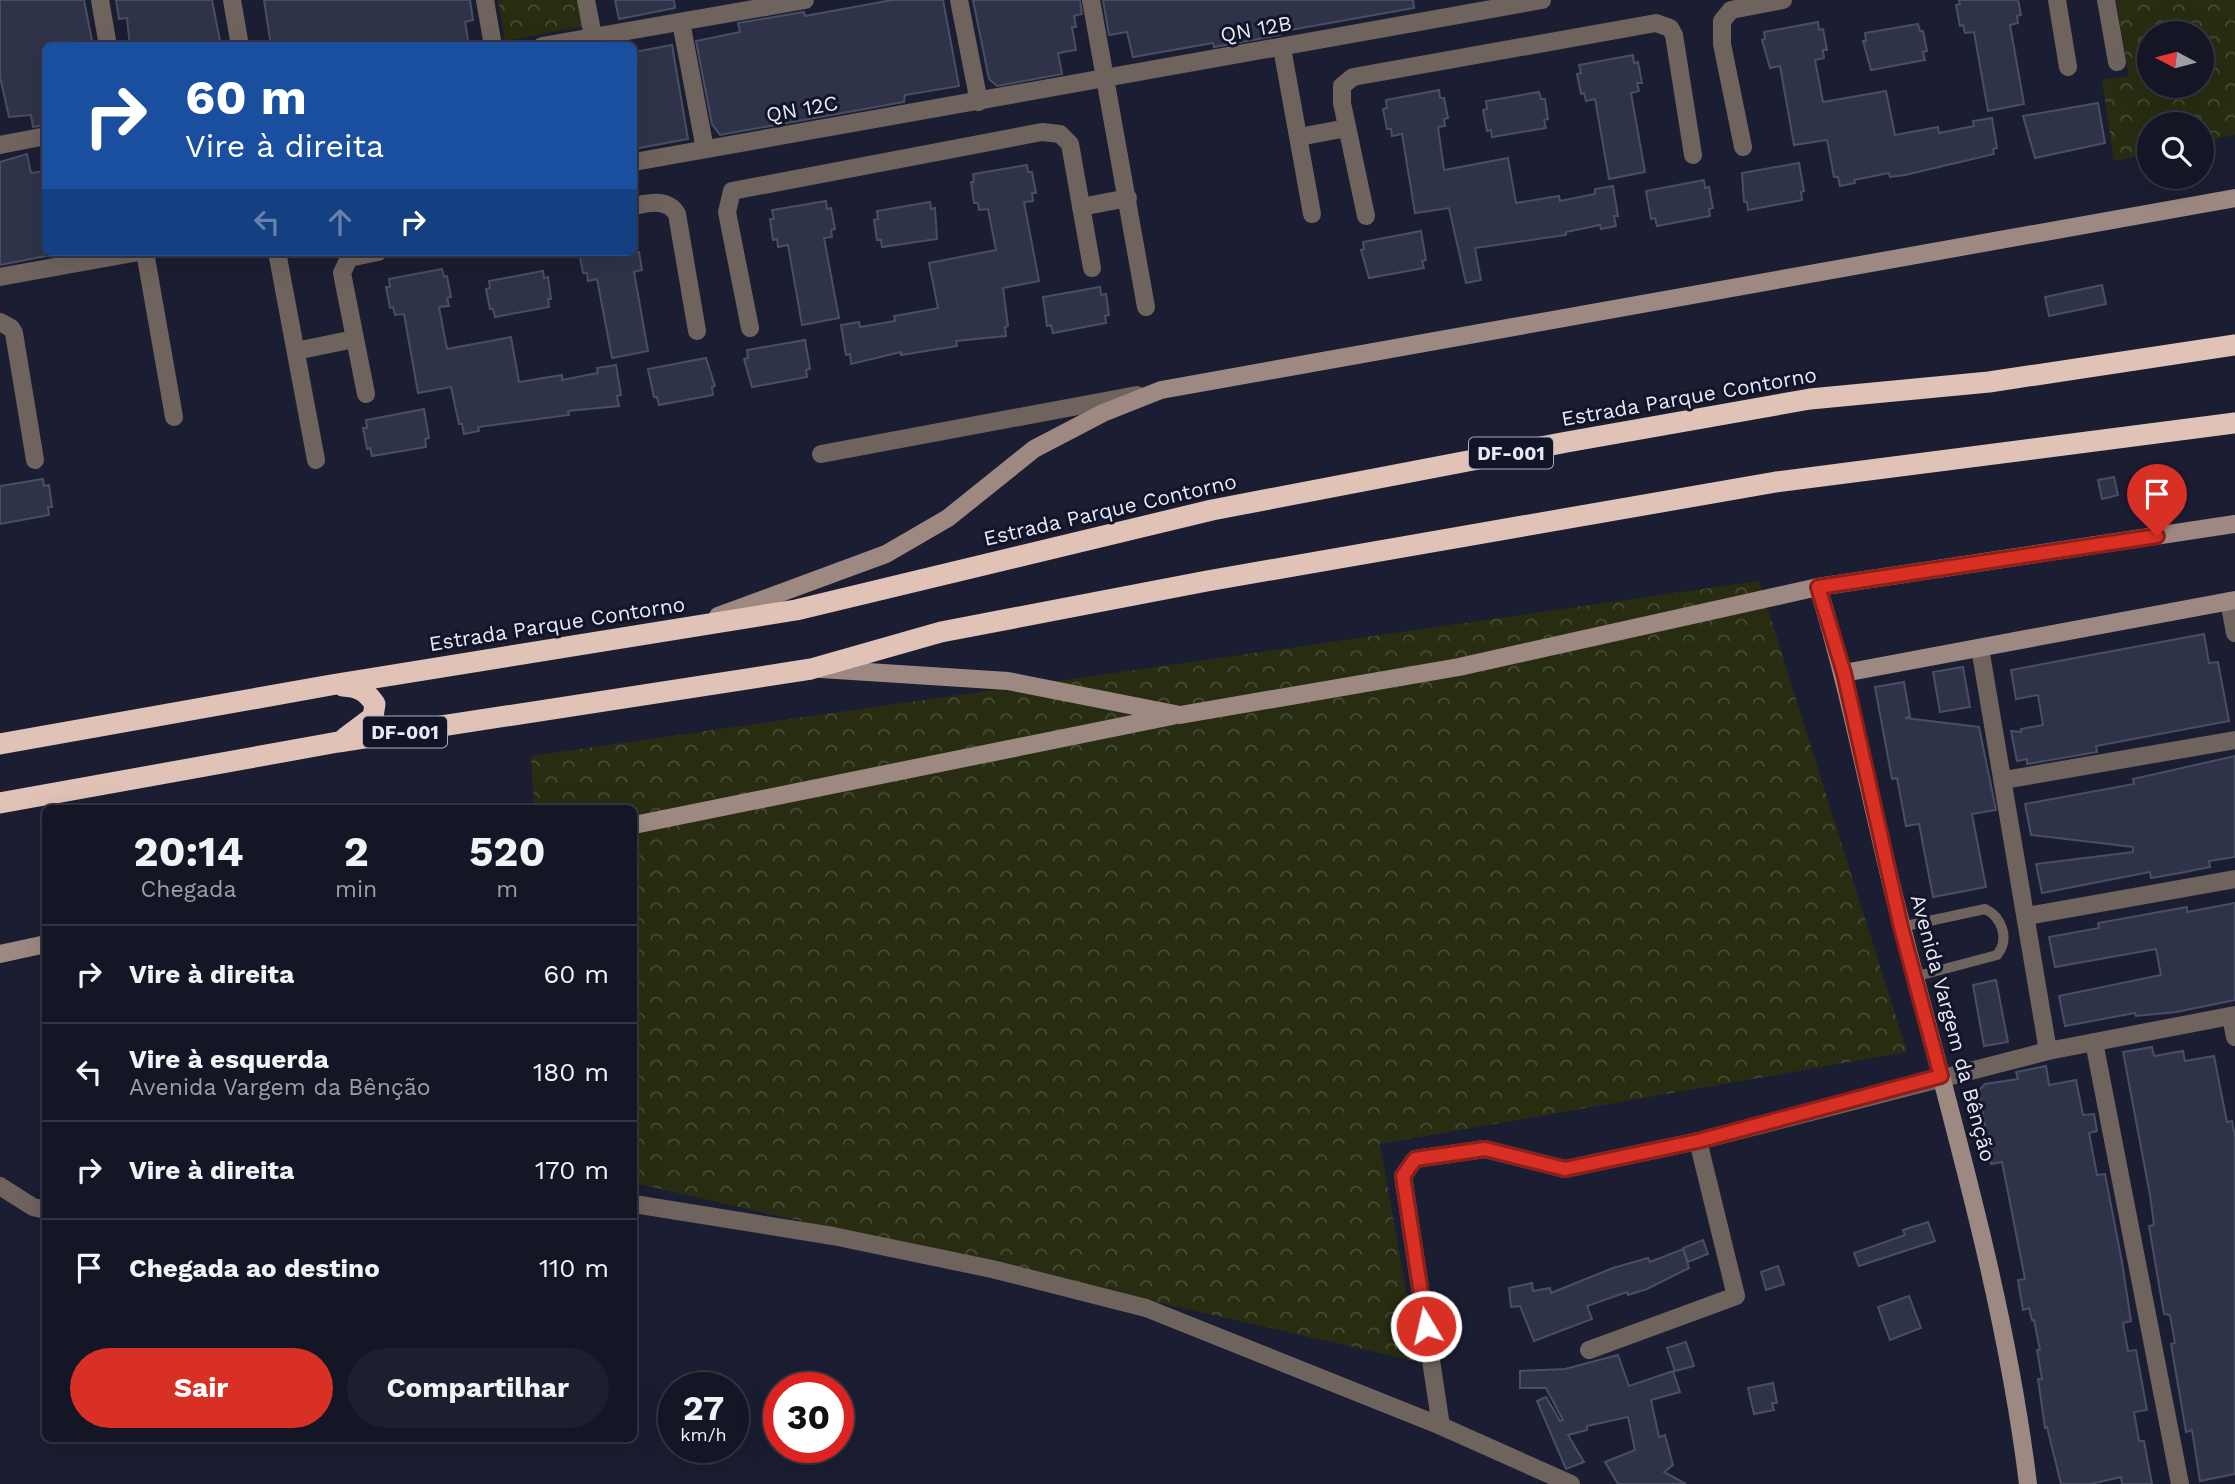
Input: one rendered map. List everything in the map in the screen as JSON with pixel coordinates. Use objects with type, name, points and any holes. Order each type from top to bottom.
[{"type":"highway","name":"Estrada Parque Contorno","points":[[0,744],[331,685],[796,611],[1212,510],[1567,442],[1810,400],[2001,380],[2235,345]]},
{"type":"highway","name":"DF-001","points":[[0,803],[338,742],[811,669],[941,632],[1207,580],[1776,482],[2235,422]]},
{"type":"highway","points":[[331,685],[356,687],[368,693],[375,704],[373,717],[338,742]]},
{"type":"main road","points":[[678,629],[818,582],[887,554],[948,518],[1034,449],[1103,413],[1161,390],[2235,198]]},
{"type":"main road","points":[[637,824],[1180,715],[1460,667],[1818,587],[2235,524]]},
{"type":"main road","name":"Avenida Vargem da Bênção","points":[[1818,587],[1844,673],[1901,927],[1971,1189],[2017,1393],[2028,1484]]},
{"type":"main road","points":[[1844,673],[2232,601]]},
{"type":"main road","points":[[811,669],[1008,681],[1180,715]]},
{"type":"main road","points":[[0,954],[42,945]]},
{"type":"street","points":[[100,0],[107,42]]},
{"type":"street","points":[[232,0],[239,42]]},
{"type":"street","points":[[485,0],[492,42]]},
{"type":"street","points":[[586,0],[593,36]]},
{"type":"street","points":[[562,42],[805,0]]},
{"type":"street","points":[[959,0],[979,102]]},
{"type":"street","points":[[1091,0],[1146,307]]},
{"type":"street","name":"QN 12B","points":[[979,102],[1542,0]]},
{"type":"street","points":[[1743,147],[1722,44],[1721,21],[1731,10],[1783,0]]},
{"type":"street","points":[[2059,0],[2068,67]]},
{"type":"street","points":[[2106,0],[2117,62]]},
{"type":"street","points":[[681,22],[705,149]]},
{"type":"street","points":[[1366,216],[1341,92],[1345,81],[1353,77],[1656,23],[1670,28],[1674,35],[1693,155]]},
{"type":"street","points":[[1282,48],[1312,214]]},
{"type":"street","name":"QN 12C","points":[[637,161],[979,102]]},
{"type":"street","points":[[1299,137],[1347,128]]},
{"type":"street","points":[[750,328],[727,212],[732,191],[743,186],[1053,132],[1066,138],[1070,145],[1092,268]]},
{"type":"street","points":[[0,145],[42,137]]},
{"type":"street","points":[[1082,207],[1128,198]]},
{"type":"street","points":[[637,206],[661,202],[674,208],[677,214],[697,331]]},
{"type":"street","points":[[0,277],[117,256]]},
{"type":"street","points":[[146,256],[174,418]]},
{"type":"street","points":[[278,256],[316,460]]},
{"type":"street","points":[[359,256],[349,258],[342,273],[366,394]]},
{"type":"street","points":[[0,322],[11,328],[14,334],[35,460]]},
{"type":"street","points":[[296,351],[354,340]]},
{"type":"street","points":[[821,454],[1161,390]]},
{"type":"street","points":[[2232,601],[2235,633]]},
{"type":"street","points":[[1980,648],[2048,1051]]},
{"type":"street","points":[[2004,780],[2235,740]]},
{"type":"street","points":[[2027,916],[2235,879]]},
{"type":"street","points":[[1441,1426],[1403,1176],[1415,1159],[1485,1149],[1565,1169],[1698,1141],[1941,1076],[2048,1051],[2233,1015],[2235,1037]]},
{"type":"street","points":[[2094,1042],[2180,1484]]},
{"type":"street","points":[[1589,1350],[1736,1296],[1698,1141]]},
{"type":"street","points":[[0,1186],[33,1207],[42,1209]]},
{"type":"street","points":[[637,1204],[833,1236],[992,1269],[1146,1308],[1441,1426],[1571,1484]]},
{"type":"lane","points":[[1901,927],[1978,909],[1996,914],[2000,922],[2002,948],[1997,955],[1914,977]]},
{"type":"green space","points":[[498,0],[580,0],[585,26],[505,41]]},
{"type":"green space","points":[[2116,0],[2235,0],[2235,135],[2214,139],[2214,112],[2137,112],[2137,156],[2114,161],[2102,80],[2129,76]]},
{"type":"green space","points":[[1759,581],[1907,1052],[1380,1144],[1419,1362],[637,1184],[637,805],[534,805],[531,756]]},
{"type":"building","points":[[0,0],[84,0],[92,42],[42,42],[42,126],[33,127],[31,115],[9,117],[0,77]]},
{"type":"building","points":[[116,0],[212,0],[220,42],[130,42],[127,18],[119,19]]},
{"type":"building","points":[[264,0],[470,0],[473,20],[465,22],[468,42],[270,42]]},
{"type":"building","points":[[615,0],[674,0],[675,8],[619,19]]},
{"type":"building","points":[[892,0],[943,0],[959,86],[905,95],[904,102],[720,135],[712,124],[696,41],[740,32],[738,23],[804,12],[805,16]]},
{"type":"building","points":[[973,0],[1080,0],[1082,14],[1074,16],[1076,27],[1072,27],[1076,50],[1058,53],[1062,74],[997,86],[989,79]]},
{"type":"building","points":[[1103,0],[1413,0],[1414,8],[1279,32],[1280,35],[1214,47],[1213,43],[1133,57],[1127,32],[1109,35]]},
{"type":"building","points":[[1959,0],[2018,0],[2021,15],[2017,16],[2018,23],[2010,25],[2024,104],[1988,111],[1974,32],[1965,33],[1963,25],[1960,26],[1956,5],[1960,4]]},
{"type":"building","points":[[1818,22],[1819,30],[1823,29],[1827,50],[1823,50],[1824,58],[1815,60],[1823,102],[1886,91],[1895,135],[1938,127],[1939,133],[1974,126],[1973,121],[1992,118],[1997,148],[1993,149],[1994,154],[1905,175],[1890,177],[1889,173],[1854,180],[1855,183],[1840,186],[1838,177],[1834,177],[1827,140],[1794,145],[1780,66],[1770,68],[1762,40],[1765,39],[1764,32]]},
{"type":"building","points":[[1918,24],[1920,31],[1923,31],[1927,51],[1923,52],[1925,60],[1871,70],[1863,41],[1866,41],[1865,33]]},
{"type":"building","points":[[672,45],[688,139],[637,148],[637,51]]},
{"type":"building","points":[[1633,55],[1634,63],[1638,62],[1642,83],[1637,83],[1639,91],[1631,93],[1645,172],[1609,179],[1595,99],[1586,101],[1584,93],[1581,94],[1577,74],[1581,73],[1579,65]]},
{"type":"building","points":[[1439,90],[1440,98],[1444,98],[1448,118],[1444,119],[1445,126],[1438,127],[1444,170],[1508,158],[1516,203],[1559,196],[1560,201],[1595,194],[1595,189],[1613,186],[1618,216],[1614,216],[1616,226],[1601,229],[1600,225],[1566,232],[1566,235],[1475,248],[1481,280],[1466,283],[1449,208],[1415,213],[1402,134],[1392,136],[1391,129],[1387,129],[1383,109],[1387,108],[1386,100]]},
{"type":"building","points":[[1539,92],[1541,99],[1545,99],[1548,119],[1544,120],[1546,128],[1492,137],[1491,130],[1487,131],[1483,110],[1487,109],[1486,101]]},
{"type":"building","points":[[2098,103],[2105,143],[2035,158],[2023,116]]},
{"type":"building","points":[[27,154],[31,173],[42,172],[42,256],[46,256],[0,265],[0,162]]},
{"type":"building","points":[[1799,163],[1804,191],[1801,192],[1802,200],[1748,210],[1747,202],[1744,202],[1742,173]]},
{"type":"building","points":[[1027,165],[1028,172],[1032,172],[1036,193],[1032,193],[1033,201],[1024,202],[1039,281],[1003,288],[1008,326],[1005,327],[1006,336],[956,341],[957,346],[901,355],[901,352],[851,364],[850,354],[846,355],[841,325],[859,322],[860,327],[895,321],[894,316],[938,308],[929,263],[996,250],[988,209],[979,210],[978,203],[974,203],[971,182],[974,182],[973,174]]},
{"type":"building","points":[[1704,180],[1705,188],[1709,187],[1713,208],[1709,209],[1710,216],[1657,226],[1655,218],[1651,219],[1646,191]]},
{"type":"building","points":[[826,201],[827,209],[831,208],[835,229],[831,230],[832,237],[824,238],[839,318],[802,325],[788,245],[778,247],[777,239],[773,240],[770,219],[774,219],[772,210]]},
{"type":"building","points":[[930,202],[931,209],[935,208],[937,239],[882,247],[881,240],[877,240],[874,220],[878,219],[877,211]]},
{"type":"building","points":[[1421,231],[1426,260],[1422,261],[1424,268],[1369,278],[1361,250],[1364,249],[1363,242]]},
{"type":"building","points":[[639,252],[642,270],[634,272],[648,351],[612,358],[597,279],[588,281],[587,273],[583,273],[580,256],[637,256]]},
{"type":"building","points":[[442,269],[444,277],[447,276],[451,297],[447,298],[449,306],[439,307],[447,349],[511,337],[519,382],[562,375],[562,380],[598,373],[597,368],[616,365],[621,395],[617,396],[619,406],[568,411],[569,415],[478,427],[479,431],[464,434],[462,424],[459,424],[451,387],[418,393],[404,314],[395,315],[393,307],[390,308],[386,287],[390,287],[389,279]]},
{"type":"building","points":[[543,271],[544,278],[548,277],[551,299],[548,299],[549,307],[495,317],[493,309],[490,309],[486,289],[490,288],[489,281]]},
{"type":"building","points":[[2102,285],[2106,304],[2049,316],[2045,297]]},
{"type":"building","points":[[1100,287],[1101,295],[1106,294],[1109,315],[1105,316],[1106,323],[1053,333],[1051,325],[1047,326],[1043,297]]},
{"type":"building","points":[[805,340],[810,369],[806,370],[807,377],[752,387],[744,359],[748,358],[747,350]]},
{"type":"building","points":[[706,358],[715,386],[712,387],[713,395],[659,405],[657,397],[654,397],[648,369]]},
{"type":"building","points":[[424,409],[429,438],[425,439],[426,447],[372,456],[370,448],[367,449],[363,428],[367,428],[366,420]]},
{"type":"building","points":[[2114,477],[2118,495],[2102,499],[2098,480]]},
{"type":"building","points":[[43,479],[44,486],[49,485],[52,507],[48,507],[49,515],[0,524],[0,486]]},
{"type":"building","points":[[2204,634],[2209,663],[2218,662],[2229,721],[2096,746],[2097,752],[2027,764],[2027,759],[2017,761],[2011,731],[2021,732],[2021,729],[2043,725],[2038,695],[2016,699],[2011,670]]},
{"type":"building","points":[[1963,667],[1970,707],[1940,712],[1933,672]]},
{"type":"building","points":[[1904,682],[1910,717],[1905,718],[1979,727],[1996,810],[1972,814],[1986,887],[1933,897],[1919,824],[1906,826],[1897,778],[1892,779],[1875,687]]},
{"type":"building","points":[[2235,756],[2235,857],[2209,861],[2210,867],[2180,873],[2151,878],[2150,872],[2042,893],[2036,864],[2133,852],[2133,847],[2031,835],[2025,804],[2134,784],[2133,779]]},
{"type":"building","points":[[2235,903],[2235,1000],[2176,1012],[2136,1016],[2135,1013],[2065,1026],[2059,996],[2161,975],[2156,949],[2055,967],[2049,937],[2099,928],[2098,923],[2187,907],[2187,912]]},
{"type":"building","points":[[1996,980],[2008,1042],[1984,1046],[1973,985]]},
{"type":"building","points":[[2152,1047],[2154,1056],[2183,1051],[2185,1061],[2214,1056],[2227,1122],[2232,1121],[2235,1137],[2235,1474],[2200,1481],[2192,1430],[2186,1432],[2171,1344],[2175,1343],[2170,1315],[2164,1314],[2149,1226],[2154,1225],[2150,1195],[2123,1052]]},
{"type":"building","points":[[2046,1066],[2049,1085],[2076,1080],[2083,1115],[2094,1114],[2097,1131],[2089,1133],[2097,1175],[2105,1174],[2122,1262],[2131,1321],[2123,1323],[2128,1351],[2136,1350],[2147,1410],[2134,1412],[2139,1441],[2144,1441],[2152,1484],[2122,1484],[2121,1477],[2091,1484],[2061,1484],[2047,1427],[2045,1428],[2038,1379],[2042,1379],[2037,1350],[2040,1350],[2029,1308],[2023,1310],[2018,1280],[2025,1279],[2002,1162],[1991,1164],[1979,1090],[1985,1084],[2018,1079],[2016,1072]]},
{"type":"building","points":[[1928,1222],[1935,1241],[1859,1266],[1854,1253],[1905,1235],[1903,1230]]},
{"type":"building","points":[[1703,1240],[1708,1254],[1688,1262],[1683,1248]]},
{"type":"building","points":[[1683,1249],[1689,1268],[1647,1289],[1628,1295],[1627,1292],[1587,1306],[1592,1319],[1534,1341],[1520,1306],[1511,1307],[1509,1288],[1532,1283],[1533,1291],[1550,1288],[1551,1293],[1613,1268],[1648,1258],[1650,1262]]},
{"type":"building","points":[[1778,1266],[1784,1284],[1766,1290],[1761,1272]]},
{"type":"building","points":[[1909,1296],[1921,1328],[1890,1340],[1878,1307]]},
{"type":"building","points":[[1686,1342],[1694,1366],[1675,1371],[1667,1348]]},
{"type":"building","points":[[1618,1355],[1629,1386],[1673,1371],[1680,1392],[1651,1400],[1659,1437],[1665,1435],[1673,1465],[1664,1472],[1686,1484],[1618,1484],[1605,1462],[1635,1450],[1628,1417],[1587,1426],[1587,1430],[1568,1435],[1584,1462],[1566,1469],[1537,1401],[1546,1397],[1560,1421],[1563,1420],[1546,1388],[1520,1388],[1520,1371],[1565,1369]]},
{"type":"building","points":[[1773,1383],[1777,1403],[1772,1403],[1774,1410],[1754,1414],[1748,1388]]},
{"type":"route","points":[[1426,1326],[1403,1176],[1415,1159],[1485,1149],[1565,1169],[1698,1141],[1941,1076],[1901,927],[1844,673],[1818,587],[2157,536]]}]
